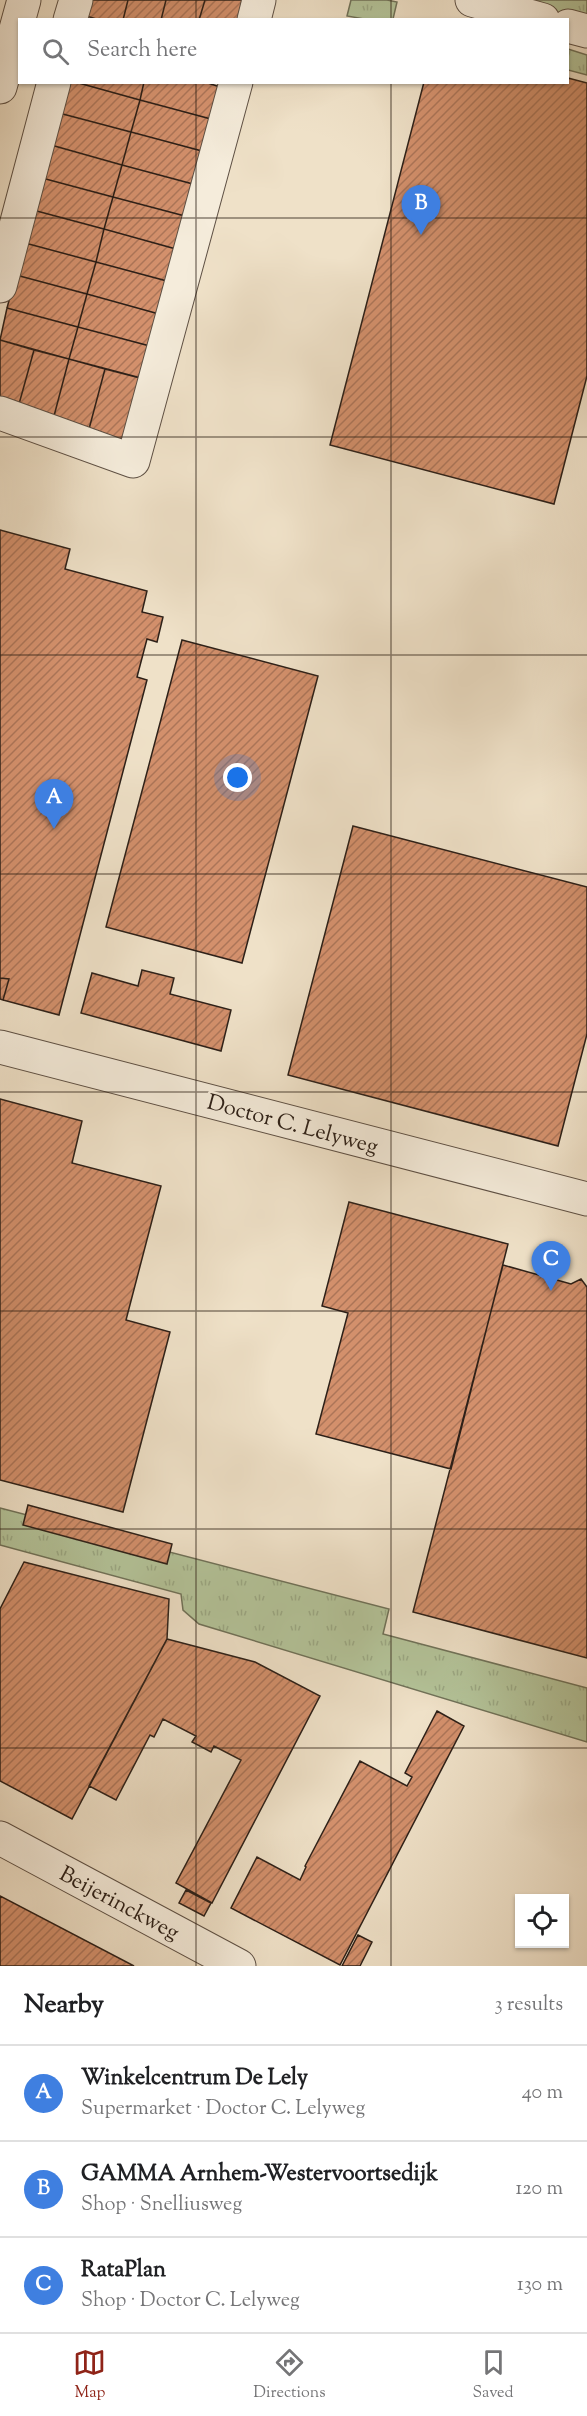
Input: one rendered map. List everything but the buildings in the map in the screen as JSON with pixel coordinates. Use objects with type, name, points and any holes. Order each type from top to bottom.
[{"type":"street","points":[[71,18],[76,0]]},
{"type":"street","points":[[254,18],[259,0]]},
{"type":"street","points":[[472,0],[536,18]]},
{"type":"street","points":[[0,87],[14,16]]},
{"type":"street","points":[[569,27],[587,32]]},
{"type":"street","points":[[0,286],[53,84]]},
{"type":"street","points":[[0,413],[133,461],[235,84]]},
{"type":"street","name":"Doctor C. Lelyweg","points":[[0,1047],[587,1199]]},
{"type":"street","name":"Beijerinckweg","points":[[0,1838],[239,1966]]},
{"type":"green space","points":[[351,0],[397,2],[393,18],[347,16]]},
{"type":"green space","points":[[508,0],[587,0],[587,21]]},
{"type":"green space","points":[[569,49],[587,55],[587,75],[569,70]]},
{"type":"green space","points":[[0,1508],[389,1609],[383,1634],[587,1688],[587,1742],[199,1624],[183,1610],[181,1594],[0,1545]]},
{"type":"place","name":"GAMMA Arnhem-Westervoortsedijk","points":[[421,235]]},
{"type":"place","name":"Winkelcentrum De Lely","points":[[54,829]]},
{"type":"place","name":"RataPlan","points":[[551,1291]]}]
